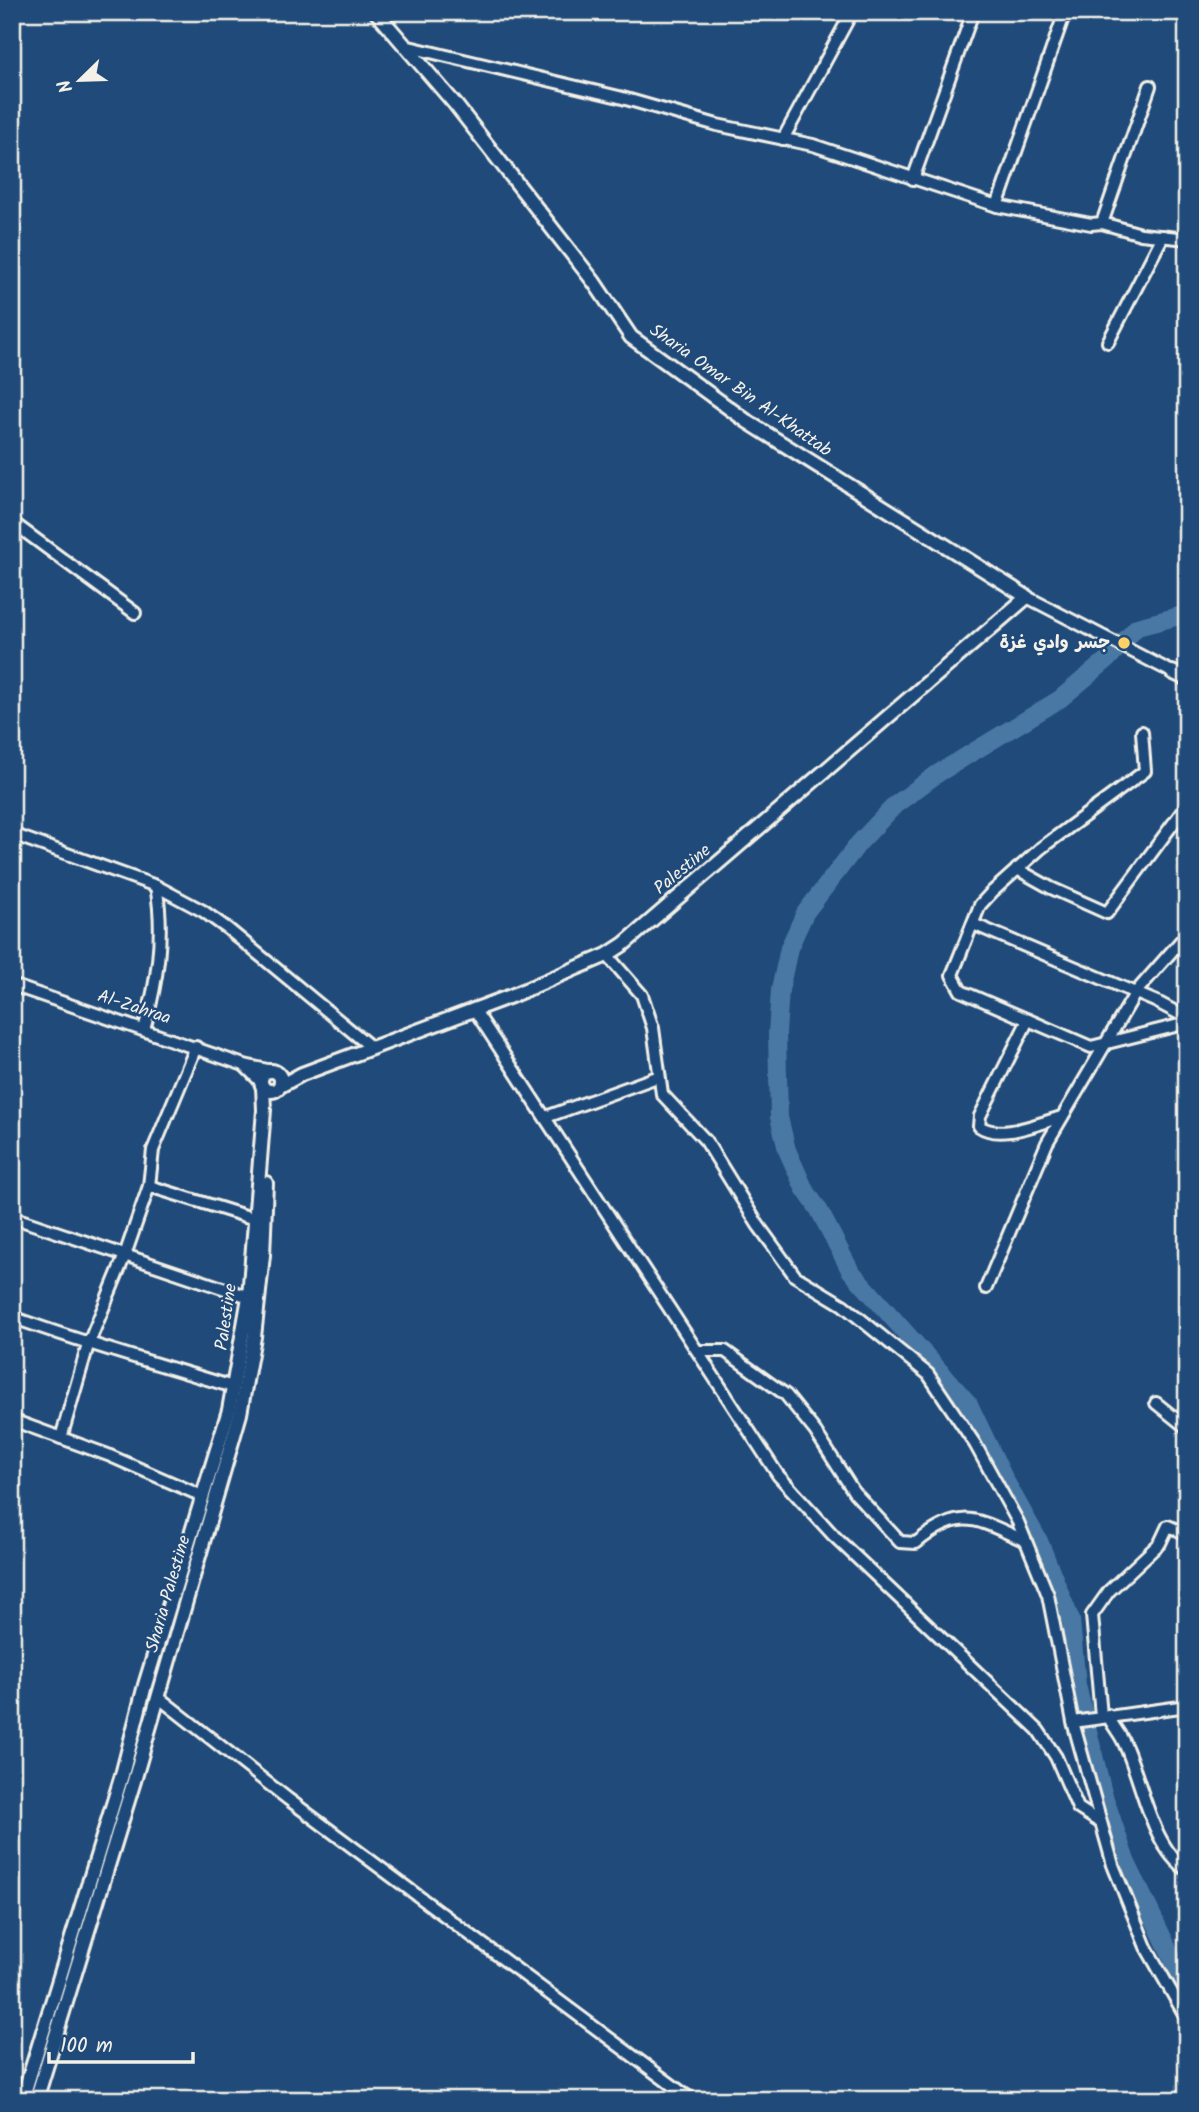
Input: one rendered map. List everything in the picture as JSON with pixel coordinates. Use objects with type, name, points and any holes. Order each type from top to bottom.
[{"type":"street","name":"Sharia Omar Bin Al-Khattab","points":[[376,12],[434,77],[594,282],[631,337],[748,422],[1027,597],[1187,679]]},
{"type":"street","points":[[783,139],[852,12]]},
{"type":"street","points":[[913,178],[973,12]]},
{"type":"street","points":[[997,206],[1065,12]]},
{"type":"street","points":[[405,46],[813,145],[997,206],[1091,224],[1102,223],[1141,234],[1186,237]]},
{"type":"street","points":[[1102,223],[1150,86]]},
{"type":"street","points":[[1108,342],[1163,236]]},
{"type":"street","points":[[12,522],[135,612]]},
{"type":"street","name":"Palestine","points":[[262,1085],[270,1091],[277,1080],[302,1074],[372,1048],[607,955],[624,944],[1027,597]]},
{"type":"street","points":[[1142,732],[1145,771],[1041,848],[980,905],[952,975],[961,991],[1074,1042],[1091,1047],[1187,1021]]},
{"type":"street","points":[[1017,869],[1051,888],[1107,913],[1187,805]]},
{"type":"street","points":[[12,834],[156,886],[203,911],[372,1048]]},
{"type":"street","points":[[144,1030],[157,981],[159,903],[156,886]]},
{"type":"street","points":[[973,924],[1136,992],[1187,1021]]},
{"type":"street","points":[[986,1288],[1047,1143],[1136,992],[1187,934]]},
{"type":"street","points":[[607,955],[642,995],[653,1028],[662,1094],[706,1141],[758,1224],[795,1276],[843,1305],[928,1374],[975,1444],[1026,1541],[1048,1595],[1090,1718],[1124,1742],[1154,1826],[1178,1864],[1187,1870]]},
{"type":"street","name":"Al-Zahraa","points":[[12,985],[196,1047],[277,1080]]},
{"type":"street","points":[[474,1009],[785,1484],[834,1536],[1038,1730],[1056,1757],[1078,1808],[1098,1821]]},
{"type":"street","points":[[1028,1020],[980,1116],[979,1126],[988,1132],[1006,1132],[1062,1117]]},
{"type":"street","points":[[61,1438],[88,1345],[125,1255],[149,1186],[153,1150],[196,1047]]},
{"type":"street","name":"Al-Zahraa","points":[[244,1065],[262,1085]]},
{"type":"street","points":[[546,1117],[657,1077]]},
{"type":"street","name":"Sharia Palestine","points":[[36,2100],[240,1414],[254,1337],[263,1255],[269,1108],[277,1080]]},
{"type":"street","name":"Palestine","points":[[188,1545],[233,1387],[249,1297],[264,1110],[262,1085]]},
{"type":"street","points":[[149,1186],[255,1219]]},
{"type":"street","points":[[12,1217],[249,1297]]},
{"type":"street","points":[[12,1317],[88,1345],[233,1387]]},
{"type":"street","points":[[699,1352],[725,1351],[786,1395],[816,1431],[854,1492],[900,1542],[916,1543],[934,1528],[954,1520],[971,1518],[1026,1541]]},
{"type":"street","points":[[1156,1402],[1187,1429]]},
{"type":"street","points":[[12,1420],[202,1496]]},
{"type":"street","points":[[1187,1534],[1168,1526],[1160,1543],[1109,1591],[1092,1615],[1090,1718],[1098,1821],[1127,1905],[1146,1947],[1187,2019]]},
{"type":"street","name":"Sharia Palestine","points":[[22,2100],[122,1775],[145,1685],[188,1545]]},
{"type":"street","points":[[158,1696],[288,1799],[692,2100]]},
{"type":"street","points":[[1090,1718],[1187,1706]]},
{"type":"waterway","points":[[1187,614],[1137,627],[1108,659],[1060,699],[937,774],[895,805],[859,843],[805,913],[789,948],[780,990],[777,1033],[779,1117],[787,1150],[804,1188],[819,1210],[850,1270],[969,1404],[1006,1482],[1039,1541],[1071,1620],[1077,1685],[1103,1793],[1126,1861],[1187,1988]]},
{"type":"place","name":"جسر وادي غزة","points":[[1124,643]]}]
